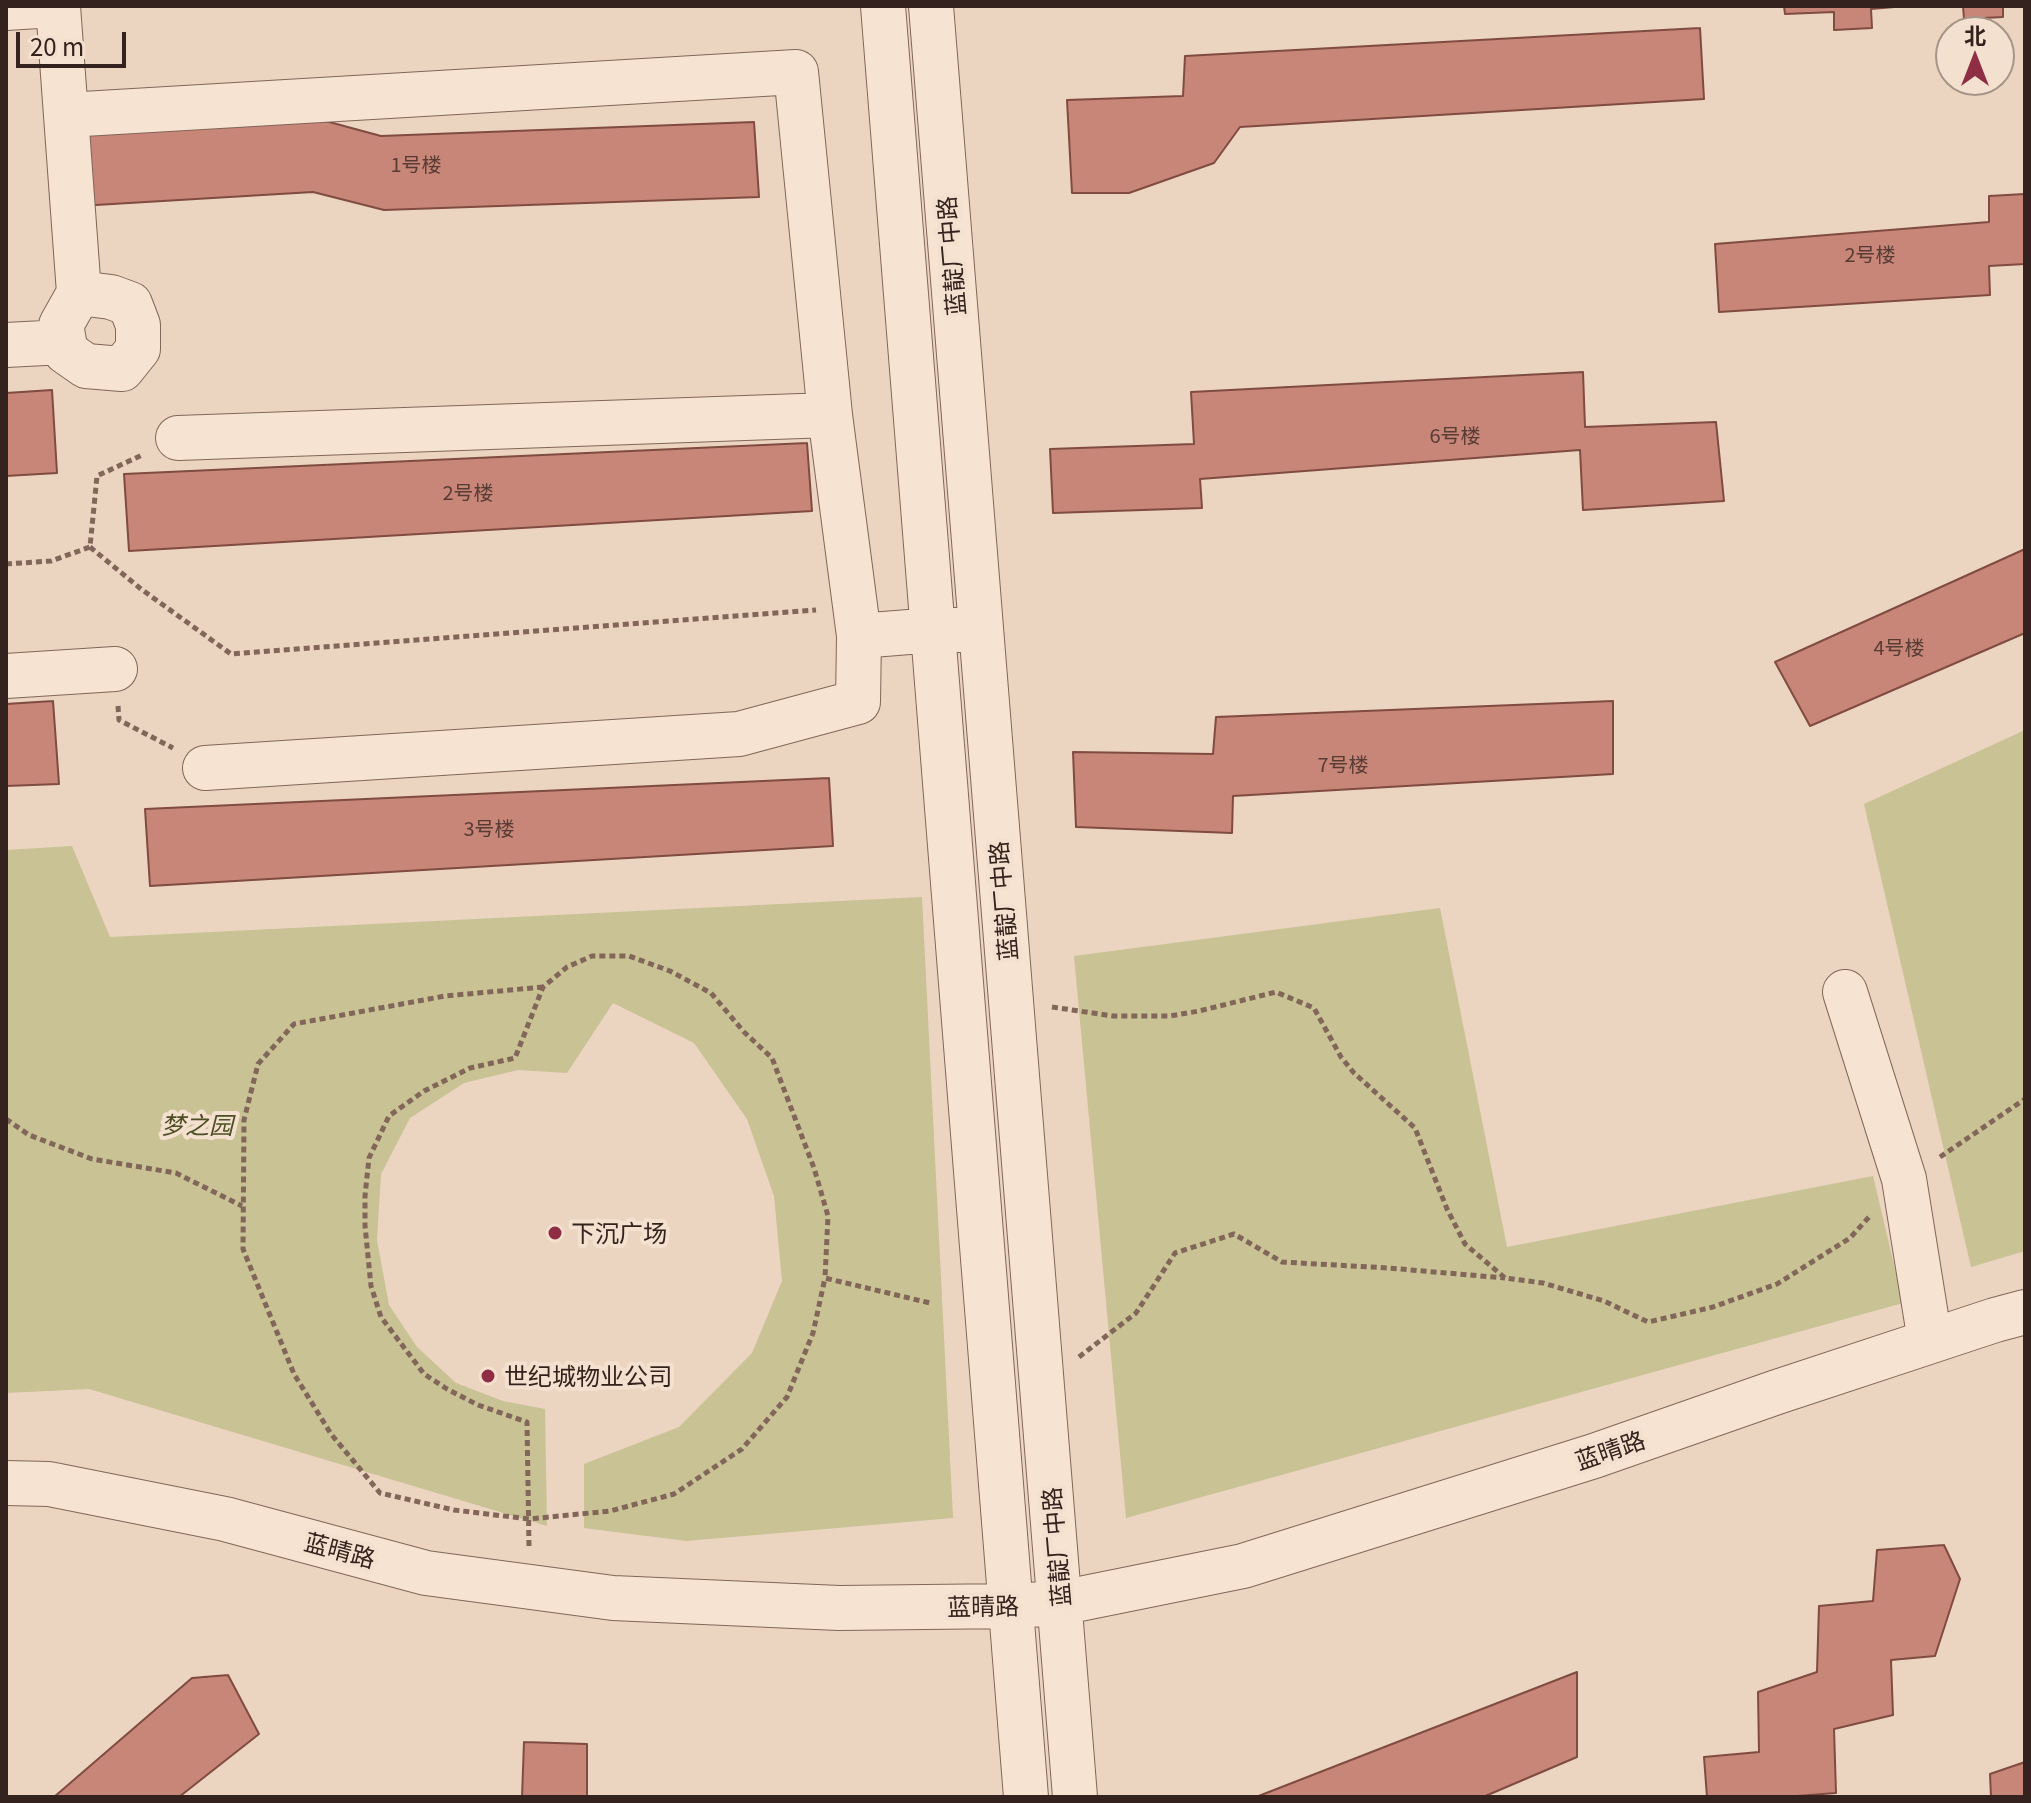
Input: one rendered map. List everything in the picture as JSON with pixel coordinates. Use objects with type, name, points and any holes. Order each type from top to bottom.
[{"type":"street","points":[[6,8],[38,6]]},
{"type":"street","points":[[58,6],[79,293],[61,325],[66,352],[86,366],[122,369],[138,349],[138,325],[130,304],[111,297],[79,293]]},
{"type":"street","name":"蓝靛厂中路","points":[[883,6],[1026,1797]]},
{"type":"street","name":"蓝靛厂中路","points":[[931,6],[1075,1797]]},
{"type":"street","points":[[66,115],[796,72],[830,415],[858,621],[858,702],[739,734],[205,768]]},
{"type":"street","points":[[6,345],[64,342]]},
{"type":"street","points":[[178,438],[830,415]]},
{"type":"street","points":[[858,621],[934,630],[982,631]]},
{"type":"street","points":[[6,676],[115,669]]},
{"type":"street","points":[[1845,992],[1904,1179],[1930,1341]]},
{"type":"street","name":"蓝晴路","points":[[6,1483],[49,1484],[225,1519],[426,1573],[613,1598],[839,1608],[1060,1603],[1243,1566],[1594,1456],[1777,1392],[2025,1312]]},
{"type":"path","points":[[90,547],[97,476],[178,438]]},
{"type":"path","points":[[90,547],[141,589],[231,654],[858,621]]},
{"type":"path","points":[[6,564],[51,561],[90,547]]},
{"type":"path","points":[[115,669],[119,720],[205,768]]},
{"type":"path","points":[[530,1555],[529,1519],[527,1422],[478,1405],[424,1374],[381,1317],[371,1286],[365,1226],[369,1158],[389,1116],[424,1091],[470,1068],[515,1058],[543,987],[567,967],[592,956],[629,956],[670,971],[711,993],[744,1032],[772,1058],[814,1168],[828,1216],[825,1278],[813,1333],[787,1397],[742,1449],[674,1494],[610,1511],[529,1519],[454,1510],[380,1493],[331,1434],[294,1374],[243,1249],[242,1206],[244,1120],[258,1064],[294,1024],[445,996],[543,987]]},
{"type":"path","points":[[1043,997],[1051,1006],[1113,1016],[1170,1016],[1276,992],[1314,1008],[1341,1057],[1354,1073],[1415,1128],[1447,1209],[1465,1244],[1505,1278]]},
{"type":"path","points":[[1068,1365],[1136,1313],[1175,1253],[1234,1234],[1282,1262],[1388,1268],[1543,1283],[1604,1301],[1648,1322],[1713,1307],[1777,1284],[1850,1238],[1904,1179],[2025,1099]]},
{"type":"path","points":[[6,1119],[29,1135],[92,1159],[176,1173],[242,1206]]},
{"type":"path","points":[[825,1278],[930,1303]]},
{"type":"green space","points":[[2025,730],[2025,1251],[1971,1267],[1864,804]]},
{"type":"green space","name":"梦之园","points":[[72,846],[110,937],[922,897],[953,1518],[686,1541],[584,1528],[584,1464],[679,1427],[752,1353],[782,1281],[774,1196],[747,1119],[694,1043],[613,1003],[567,1073],[518,1070],[464,1083],[410,1118],[381,1174],[377,1240],[389,1305],[417,1347],[456,1383],[503,1401],[545,1409],[547,1526],[89,1389],[6,1393],[6,850]]},
{"type":"green space","points":[[1440,908],[1507,1247],[1873,1176],[1903,1303],[1126,1518],[1074,956]]},
{"type":"building","points":[[1784,6],[1906,6],[1871,9],[1872,28],[1834,30],[1834,12],[1785,14]]},
{"type":"building","points":[[1963,6],[2003,6],[2003,16],[1964,16]]},
{"type":"building","points":[[1700,28],[1704,99],[1240,127],[1214,163],[1129,193],[1072,193],[1067,100],[1183,96],[1185,56]]},
{"type":"building","points":[[307,116],[381,136],[754,122],[759,197],[384,210],[313,192],[79,206],[74,129]]},
{"type":"building","points":[[2025,194],[2025,264],[1989,266],[1990,295],[1719,312],[1715,244],[1989,222],[1989,196]]},
{"type":"building","points":[[1583,372],[1585,427],[1716,422],[1724,501],[1583,510],[1580,450],[1200,479],[1202,508],[1053,513],[1050,449],[1194,444],[1191,392]]},
{"type":"building","points":[[52,390],[57,473],[6,476],[6,393]]},
{"type":"building","points":[[807,443],[812,511],[129,551],[124,474]]},
{"type":"building","points":[[2025,549],[2025,633],[1810,726],[1775,662]]},
{"type":"building","points":[[53,701],[59,784],[6,786],[6,704]]},
{"type":"building","points":[[1613,701],[1613,774],[1233,796],[1232,833],[1076,827],[1073,752],[1213,754],[1216,717]]},
{"type":"building","points":[[829,778],[833,846],[150,886],[145,809]]},
{"type":"building","points":[[1944,1545],[1960,1579],[1935,1656],[1891,1660],[1893,1715],[1834,1729],[1836,1793],[1707,1797],[1704,1757],[1759,1752],[1758,1692],[1817,1672],[1819,1606],[1873,1601],[1877,1550]]},
{"type":"building","points":[[1577,1672],[1577,1757],[1483,1797],[1256,1797]]},
{"type":"building","points":[[228,1675],[259,1734],[179,1797],[54,1797],[192,1678]]},
{"type":"building","points":[[524,1742],[587,1744],[587,1797],[522,1797]]},
{"type":"building","points":[[2025,1762],[2025,1797],[1991,1797],[1990,1774]]},
{"type":"place","name":"下沉广场","points":[[555,1233]]},
{"type":"place","name":"世纪城物业公司","points":[[488,1376]]}]
